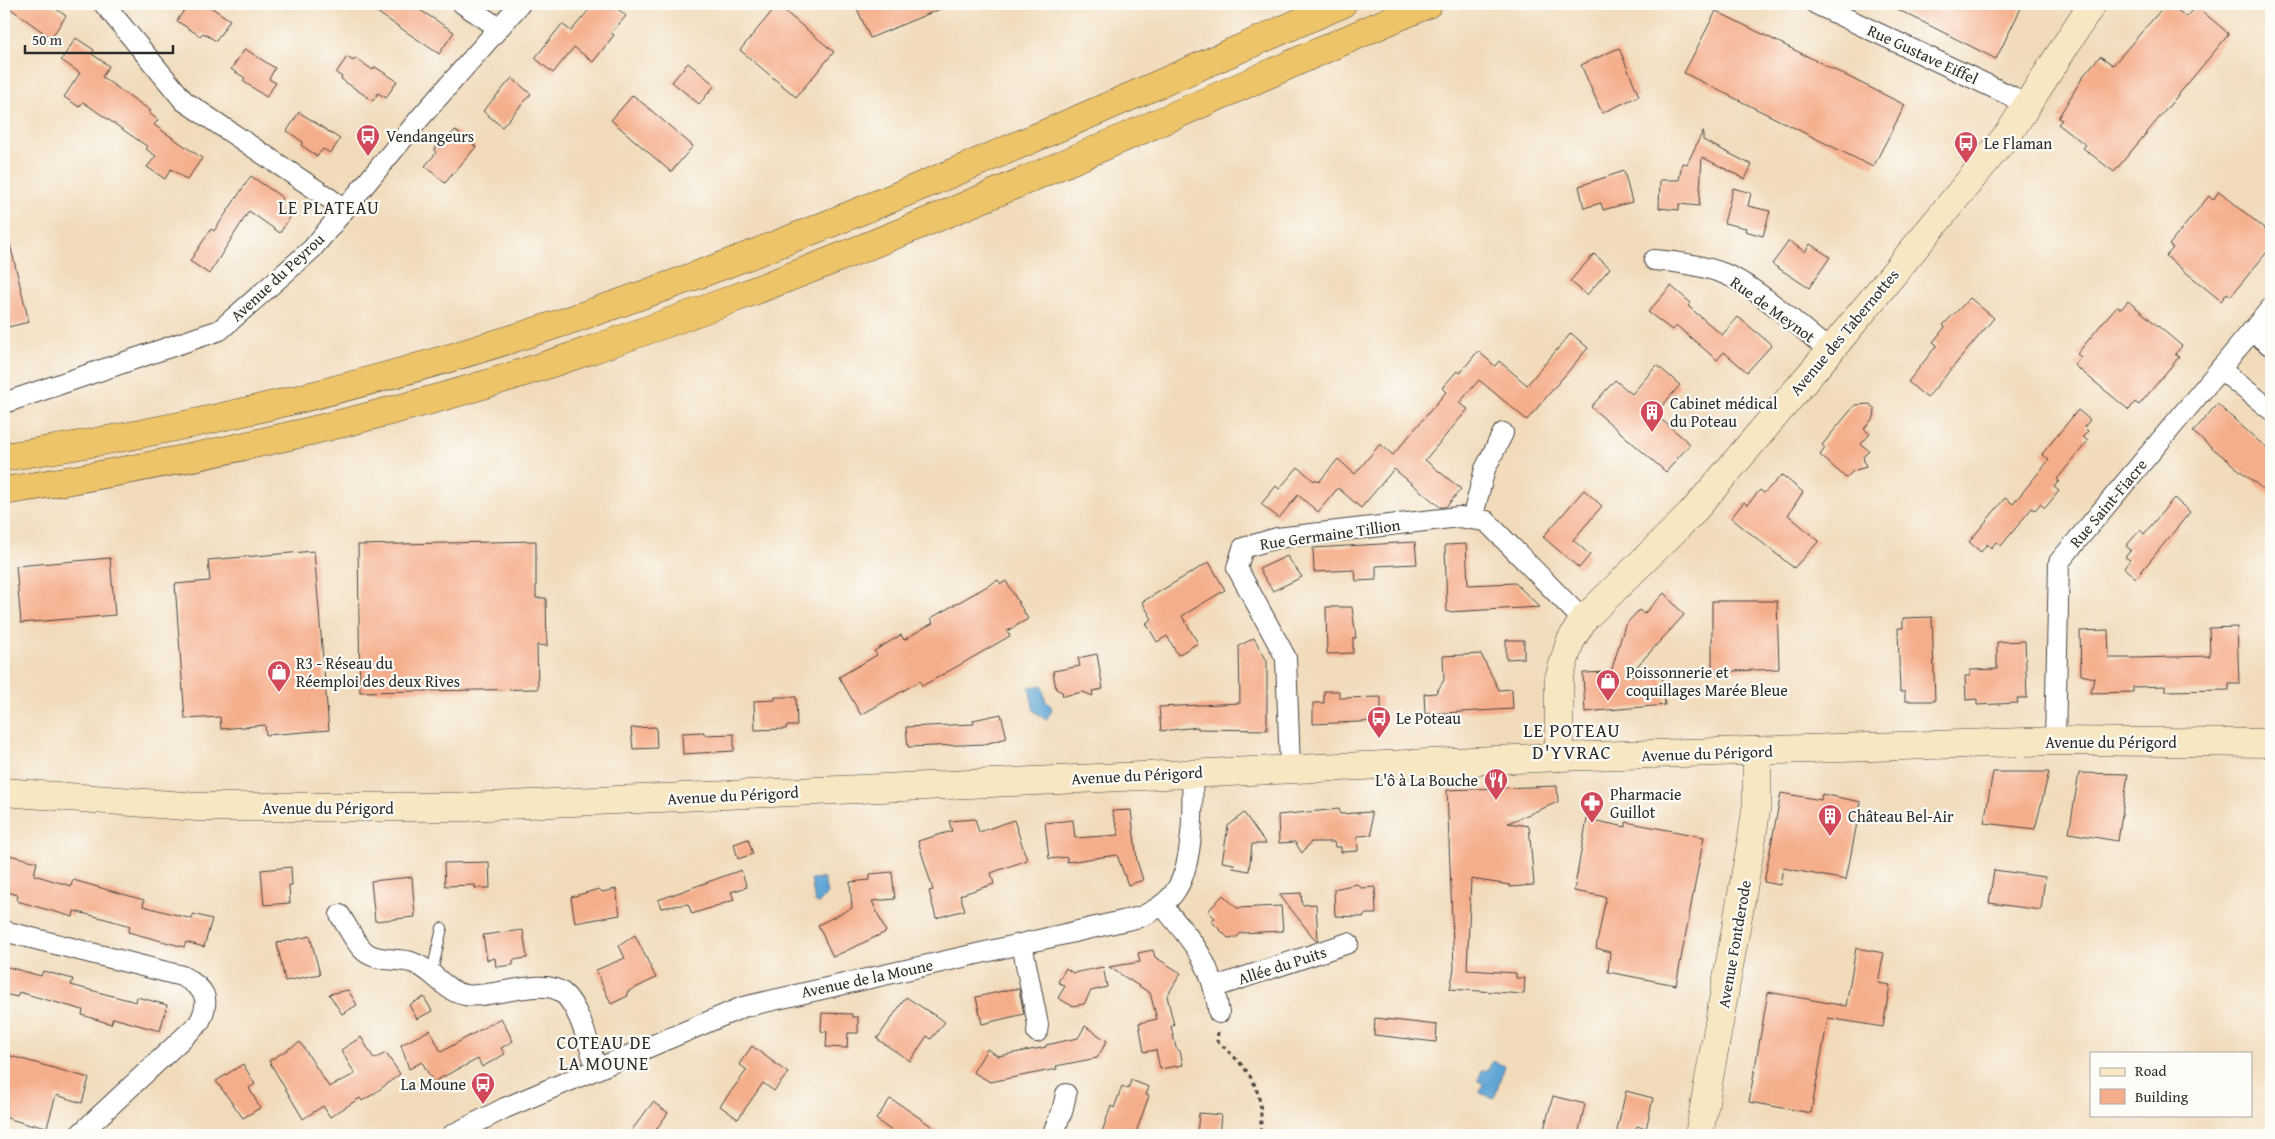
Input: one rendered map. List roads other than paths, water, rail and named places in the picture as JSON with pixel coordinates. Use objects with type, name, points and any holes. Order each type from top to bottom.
[{"type":"highway","points":[[4,457],[241,414],[431,363],[551,326],[730,263],[874,206],[1342,4]]},
{"type":"highway","points":[[4,491],[244,448],[452,394],[607,344],[778,282],[887,238],[1428,4]]},
{"type":"street","points":[[104,4],[184,100],[345,208]]},
{"type":"street","points":[[463,4],[499,28]]},
{"type":"street","name":"Avenue du Peyrou","points":[[4,403],[220,330],[312,249],[520,4]]},
{"type":"street","name":"Rue Gustave Eiffel","points":[[1816,4],[2011,96],[2027,108]]},
{"type":"street","name":"Avenue des Tabernottes","points":[[1559,757],[1559,678],[1570,642],[1583,620],[1691,514],[1830,351],[2027,108],[2092,4]]},
{"type":"street","name":"Rue de Meynot","points":[[1654,260],[1687,263],[1726,274],[1743,284],[1830,351]]},
{"type":"street","name":"Rue Saint-Fiacre","points":[[2055,741],[2058,562],[2271,308]]},
{"type":"street","points":[[2252,331],[2271,346]]},
{"type":"street","points":[[2220,369],[2271,410]]},
{"type":"street","points":[[1472,519],[1486,469],[1503,433]]},
{"type":"street","name":"Rue Germaine Tillion","points":[[1290,768],[1286,658],[1237,568],[1243,548],[1277,538],[1459,517],[1486,521],[1583,620]]},
{"type":"street","name":"Avenue du Périgord","points":[[4,792],[196,807],[428,808],[1192,772],[1559,757],[2055,741],[2271,743]]},
{"type":"street","name":"Avenue Fontderode","points":[[1699,1135],[1752,838],[1757,803],[1757,751]]},
{"type":"street","name":"Avenue de la Moune","points":[[452,1135],[505,1108],[743,1007],[764,1000],[1022,944],[1140,917],[1153,912],[1177,889],[1185,868],[1188,853],[1192,772]]},
{"type":"street","points":[[1162,905],[1202,955],[1215,987],[1219,1014]]},
{"type":"street","points":[[340,915],[364,951],[388,960],[410,962],[432,972],[448,989],[465,995],[480,996],[536,987],[549,987],[561,992],[572,1004],[597,1069]]},
{"type":"street","points":[[4,931],[182,976],[194,983],[205,996],[206,1008],[199,1023],[79,1135]]},
{"type":"street","name":"Allée du Puits","points":[[1215,987],[1348,943]]},
{"type":"street","points":[[1022,944],[1038,1024],[1037,1032]]},
{"type":"street","points":[[1052,1135],[1062,1112],[1066,1094]]},
{"type":"lane","points":[[432,972],[442,928]]},
{"type":"water","points":[[1042,685],[1046,702],[1051,706],[1052,710],[1046,720],[1034,711],[1029,687]]},
{"type":"water","points":[[824,878],[827,894],[818,904],[815,902],[811,879]]},
{"type":"water","points":[[1492,1061],[1505,1066],[1494,1098],[1480,1093],[1483,1083],[1478,1081],[1482,1070],[1488,1071]]},
{"type":"place","name":"Vendangeurs","points":[[368,157]]},
{"type":"place","name":"Le Flaman","points":[[1966,164]]},
{"type":"place","name":"Cabinet médical du Poteau","points":[[1652,433]]},
{"type":"place","name":"R3 - Réseau du Réemploi des deux Rives","points":[[279,693]]},
{"type":"place","name":"Poissonnerie et coquillages Marée Bleue","points":[[1608,702]]},
{"type":"place","name":"Le Poteau","points":[[1379,739]]},
{"type":"place","name":"L'ô à La Bouche","points":[[1496,801]]},
{"type":"place","name":"Pharmacie Guillot","points":[[1592,824]]},
{"type":"place","name":"Château Bel-Air","points":[[1830,837]]},
{"type":"place","name":"La Moune","points":[[483,1105]]},
{"type":"district","name":"LE PLATEAU","points":[[329,208]]},
{"type":"district","name":"LE POTEAU D'YVRAC","points":[[1572,741]]},
{"type":"district","name":"COTEAU DE LA MOUNE","points":[[604,1053]]}]
